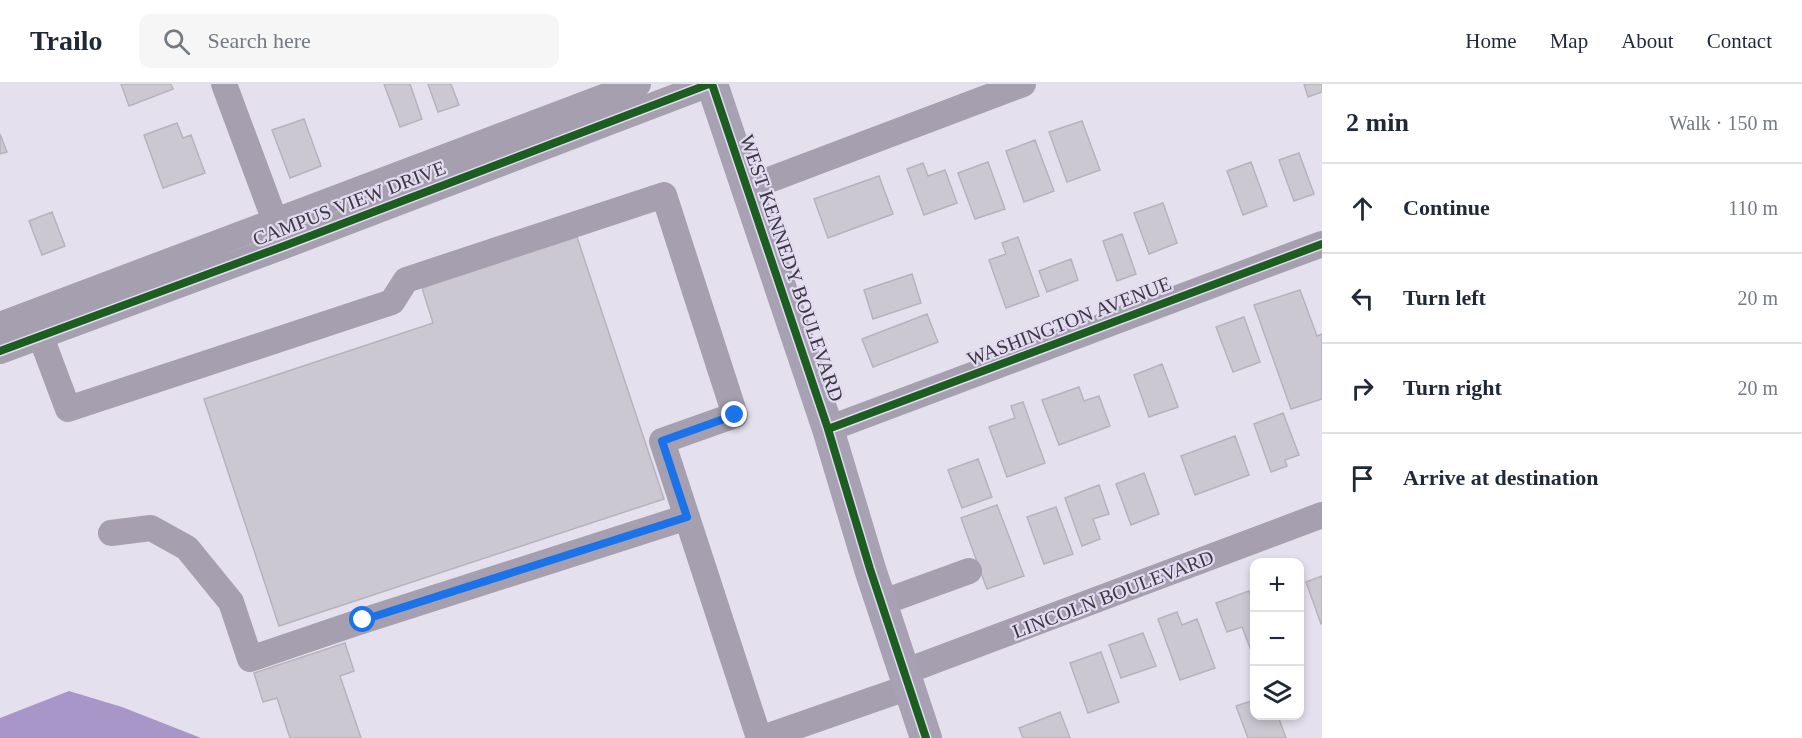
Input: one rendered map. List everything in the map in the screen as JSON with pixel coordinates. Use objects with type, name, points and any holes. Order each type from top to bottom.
[{"type":"main road","name":"WEST KENNEDY BOULEVARD","points":[[710,84],[748,188],[828,429],[881,603],[926,738]]},
{"type":"street","points":[[224,84],[284,246]]},
{"type":"street","name":"CAMPUS VIEW DRIVE","points":[[0,351],[37,324],[275,222],[638,84]]},
{"type":"street","name":"CAMPUS VIEW DRIVE","points":[[0,325],[37,324],[284,246],[710,84]]},
{"type":"street","points":[[748,188],[1023,84]]},
{"type":"street","points":[[37,324],[68,409],[392,302],[406,280],[664,195],[735,415],[662,441],[761,738]]},
{"type":"street","name":"WASHINGTON AVENUE","points":[[828,429],[1322,244]]},
{"type":"street","name":"LINCOLN BOULEVARD","points":[[761,738],[1322,515]]},
{"type":"street","points":[[111,533],[151,528],[187,548],[231,602],[250,659],[363,620],[687,517]]},
{"type":"street","points":[[881,603],[969,571]]},
{"type":"shaded area","points":[[69,691],[122,707],[201,738],[0,738],[0,718]]},
{"type":"building","points":[[121,84],[171,84],[173,89],[129,106]]},
{"type":"building","points":[[384,84],[410,84],[422,119],[400,127]]},
{"type":"building","points":[[428,84],[451,84],[459,105],[438,112]]},
{"type":"building","points":[[1304,84],[1322,84],[1322,92],[1308,97]]},
{"type":"building","points":[[304,119],[321,166],[290,178],[272,130]]},
{"type":"building","points":[[1082,121],[1100,170],[1067,182],[1049,132]]},
{"type":"building","points":[[177,123],[183,138],[191,135],[205,173],[163,188],[144,135]]},
{"type":"building","points":[[0,134],[7,152],[0,154]]},
{"type":"building","points":[[1035,140],[1054,191],[1024,202],[1006,151]]},
{"type":"building","points":[[1299,153],[1314,194],[1294,201],[1279,160]]},
{"type":"building","points":[[988,162],[1005,209],[975,219],[958,173]]},
{"type":"building","points":[[1251,162],[1267,206],[1243,215],[1227,171]]},
{"type":"building","points":[[923,163],[928,176],[945,170],[957,203],[924,215],[907,169]]},
{"type":"building","points":[[879,176],[893,214],[828,238],[814,199]]},
{"type":"building","points":[[1163,203],[1177,243],[1149,254],[1134,213]]},
{"type":"building","points":[[52,212],[65,246],[42,255],[29,221]]},
{"type":"building","points":[[1122,234],[1136,274],[1117,281],[1103,241]]},
{"type":"building","points":[[577,237],[664,499],[279,626],[204,399],[433,323],[422,288]]},
{"type":"building","points":[[1018,237],[1039,296],[1006,308],[989,260],[1006,254],[1002,243]]},
{"type":"building","points":[[1071,259],[1078,280],[1047,292],[1039,271]]},
{"type":"building","points":[[912,274],[921,303],[873,319],[864,290]]},
{"type":"building","points":[[1300,290],[1317,336],[1322,334],[1322,399],[1291,409],[1254,305]]},
{"type":"building","points":[[927,314],[938,342],[873,367],[862,339]]},
{"type":"building","points":[[1244,317],[1260,362],[1233,372],[1216,327]]},
{"type":"building","points":[[1162,364],[1178,407],[1149,417],[1134,375]]},
{"type":"building","points":[[1079,387],[1084,401],[1099,396],[1110,426],[1059,445],[1042,400]]},
{"type":"building","points":[[1023,402],[1045,463],[1007,477],[989,427],[1015,418],[1011,406]]},
{"type":"building","points":[[1283,413],[1299,455],[1285,460],[1287,466],[1271,472],[1254,424]]},
{"type":"building","points":[[1235,436],[1249,475],[1195,495],[1181,456]]},
{"type":"building","points":[[978,459],[992,497],[962,508],[948,470]]},
{"type":"building","points":[[1144,473],[1159,514],[1131,525],[1116,484]]},
{"type":"building","points":[[1099,485],[1109,514],[1093,519],[1100,539],[1082,546],[1065,498]]},
{"type":"building","points":[[997,505],[1024,576],[987,589],[961,518]]},
{"type":"building","points":[[1056,507],[1073,554],[1044,564],[1027,517]]},
{"type":"building","points":[[1322,576],[1322,623],[1321,624],[1306,582]]},
{"type":"building","points":[[1249,591],[1250,648],[1242,627],[1227,632],[1216,603]]},
{"type":"building","points":[[1177,612],[1182,625],[1197,619],[1215,668],[1180,680],[1158,619]]},
{"type":"building","points":[[1143,633],[1156,666],[1121,678],[1109,645]]},
{"type":"building","points":[[345,643],[354,671],[340,676],[361,738],[290,738],[277,698],[263,702],[254,673]]},
{"type":"building","points":[[1101,652],[1119,702],[1088,713],[1070,663]]},
{"type":"building","points":[[1250,701],[1250,720],[1279,720],[1286,738],[1248,738],[1236,706]]},
{"type":"building","points":[[1060,712],[1070,738],[1023,738],[1019,728]]},
{"type":"cycle path","points":[[0,351],[284,246],[709,84]]},
{"type":"cycle path","points":[[712,84],[828,429],[870,569],[926,738]]},
{"type":"cycle path","points":[[828,429],[1322,244]]},
{"type":"route","points":[[363,620],[687,517],[662,441],[735,415]]}]
